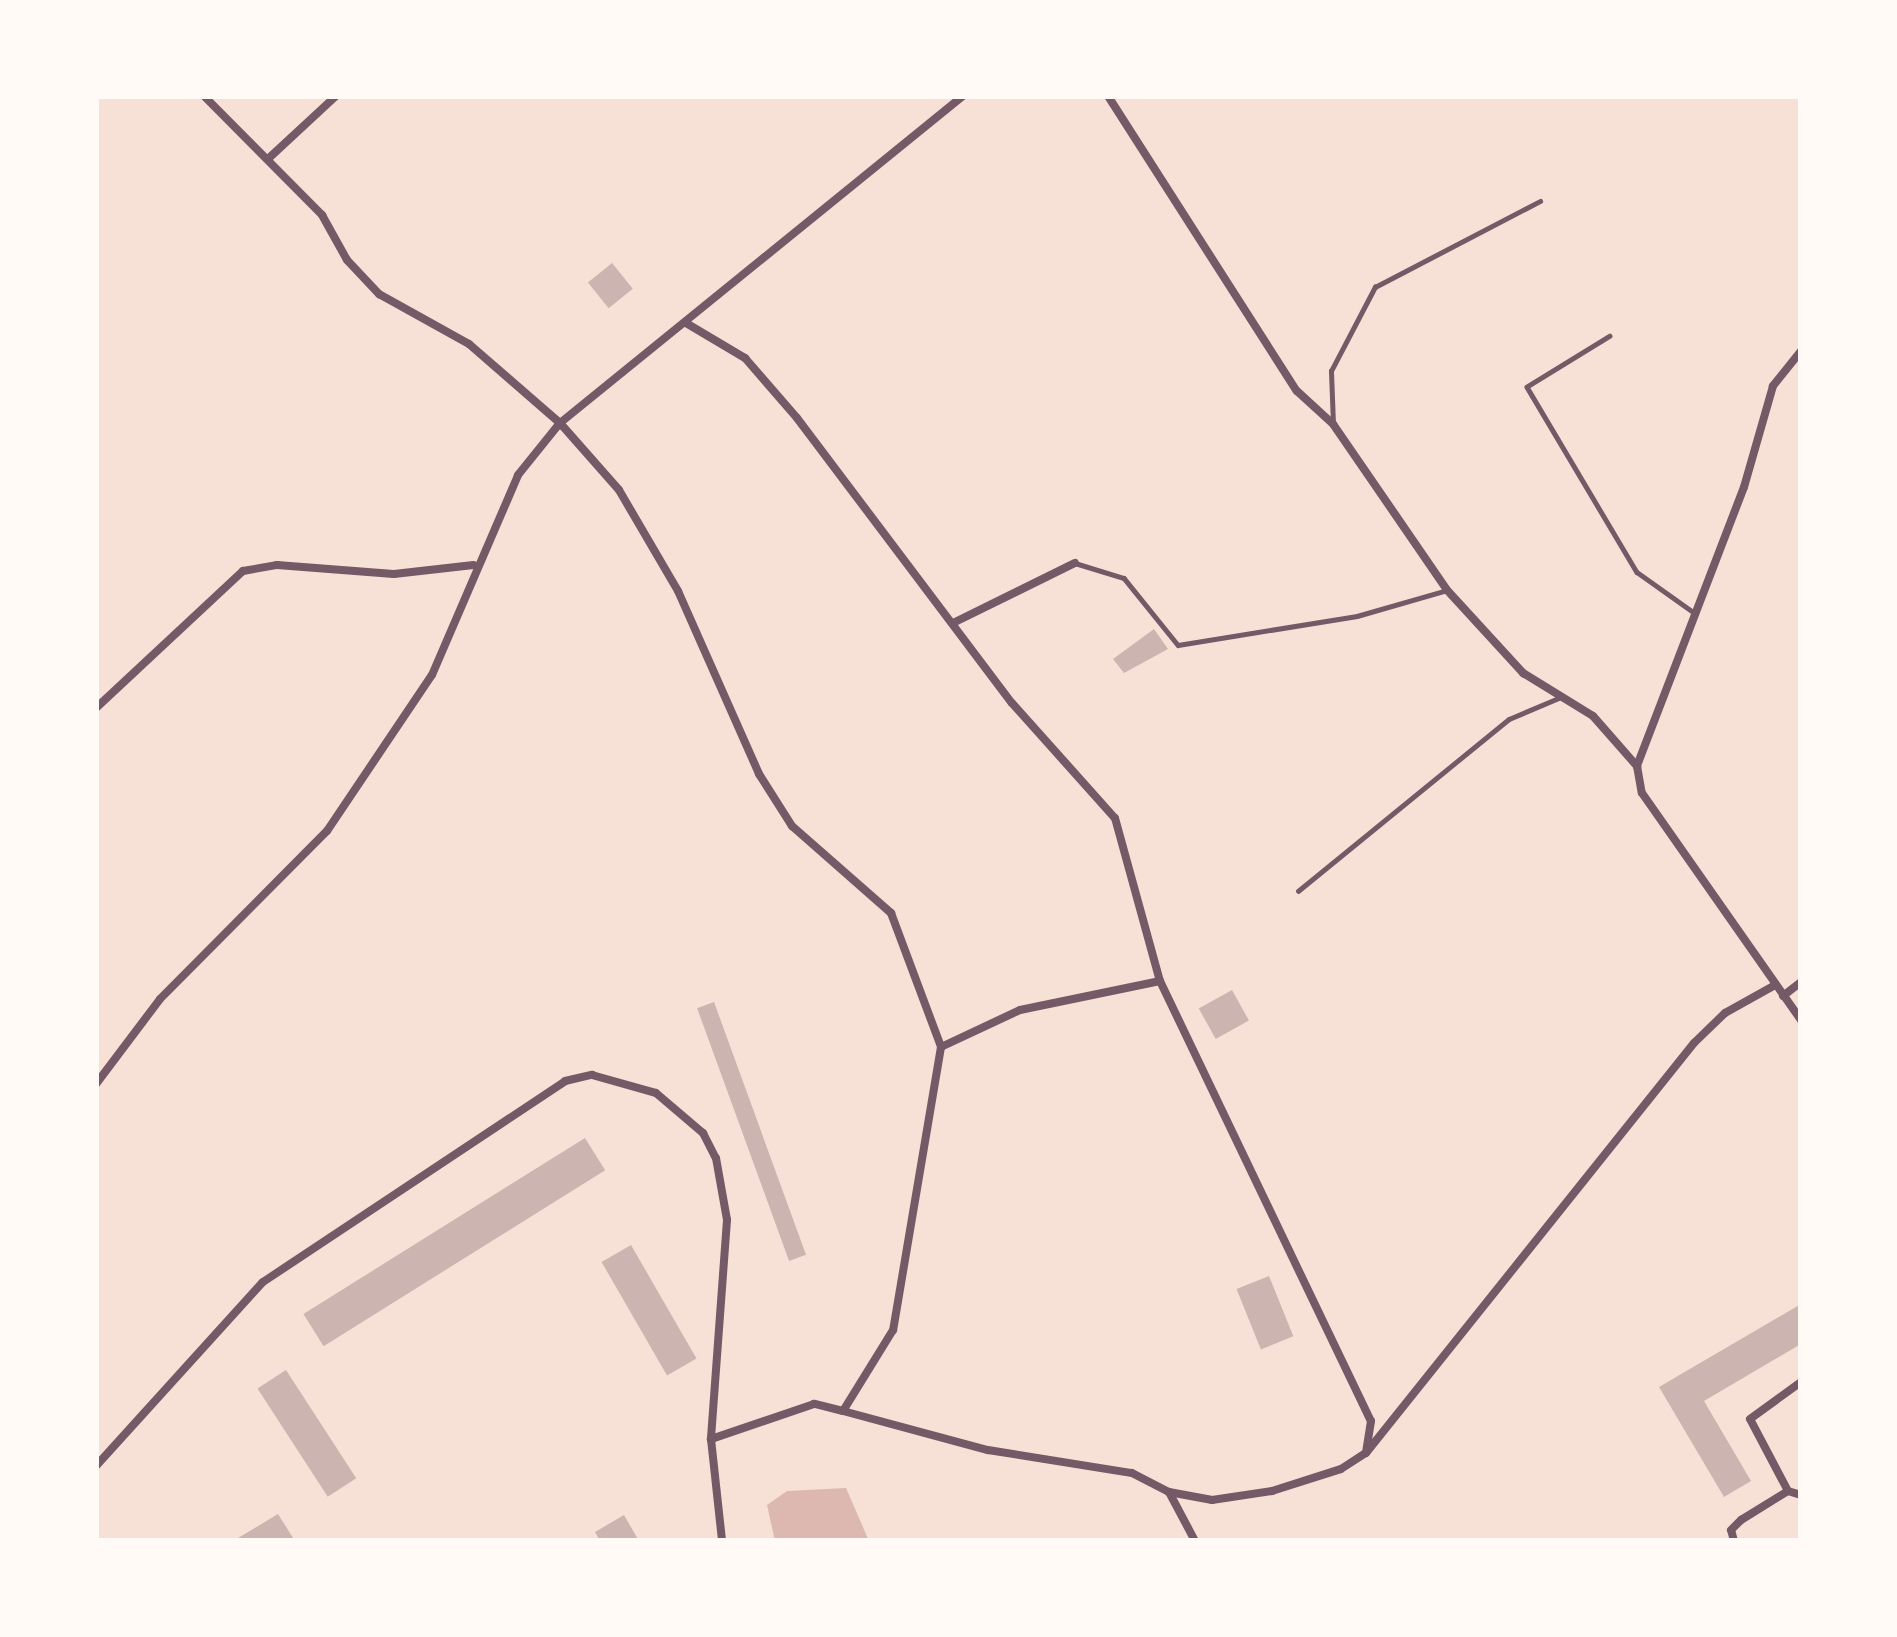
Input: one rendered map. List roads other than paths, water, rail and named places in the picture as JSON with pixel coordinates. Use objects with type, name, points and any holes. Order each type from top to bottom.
[{"type":"street","points":[[204,96],[269,158],[380,294],[470,344],[560,423],[619,490],[678,591],[759,774],[793,826],[891,913],[941,1047],[892,1330],[843,1411]]},
{"type":"street","points":[[269,158],[336,96]]},
{"type":"street","points":[[96,1084],[160,999],[326,831],[432,675],[473,565],[518,475],[560,423],[963,96]]},
{"type":"street","points":[[1108,96],[1297,391],[1333,424],[1447,590],[1523,673],[1593,716],[1637,766],[1642,793],[1801,1020]]},
{"type":"street","points":[[686,323],[745,358],[952,624],[1115,818],[1160,981],[1371,1421],[1366,1453]]},
{"type":"street","points":[[1637,766],[1696,614],[1773,386],[1801,351]]},
{"type":"street","points":[[952,624],[1075,563]]},
{"type":"street","points":[[96,708],[244,572],[277,565],[394,574],[473,565]]},
{"type":"street","points":[[941,1047],[1020,1010],[1160,981]]},
{"type":"street","points":[[1783,996],[1801,982]]},
{"type":"street","points":[[711,1439],[814,1404],[988,1450],[1132,1473],[1169,1492],[1212,1499],[1272,1491],[1366,1453],[1694,1043],[1725,1013],[1775,985]]},
{"type":"street","points":[[96,1466],[263,1282],[565,1081],[624,1079],[688,1120],[716,1158],[727,1220],[711,1439],[722,1541]]},
{"type":"street","points":[[1801,1382],[1750,1419],[1788,1491],[1801,1495]]},
{"type":"street","points":[[1734,1541],[1731,1530],[1741,1520],[1788,1491]]},
{"type":"street","points":[[1169,1492],[1195,1541]]},
{"type":"lane","points":[[1333,424],[1331,371],[1375,287],[1540,201]]},
{"type":"lane","points":[[1610,336],[1527,387],[1636,572],[1696,614]]},
{"type":"lane","points":[[1075,563],[1124,578],[1178,645],[1357,616],[1447,590]]},
{"type":"lane","points":[[1298,891],[1509,718],[1562,697]]}]
